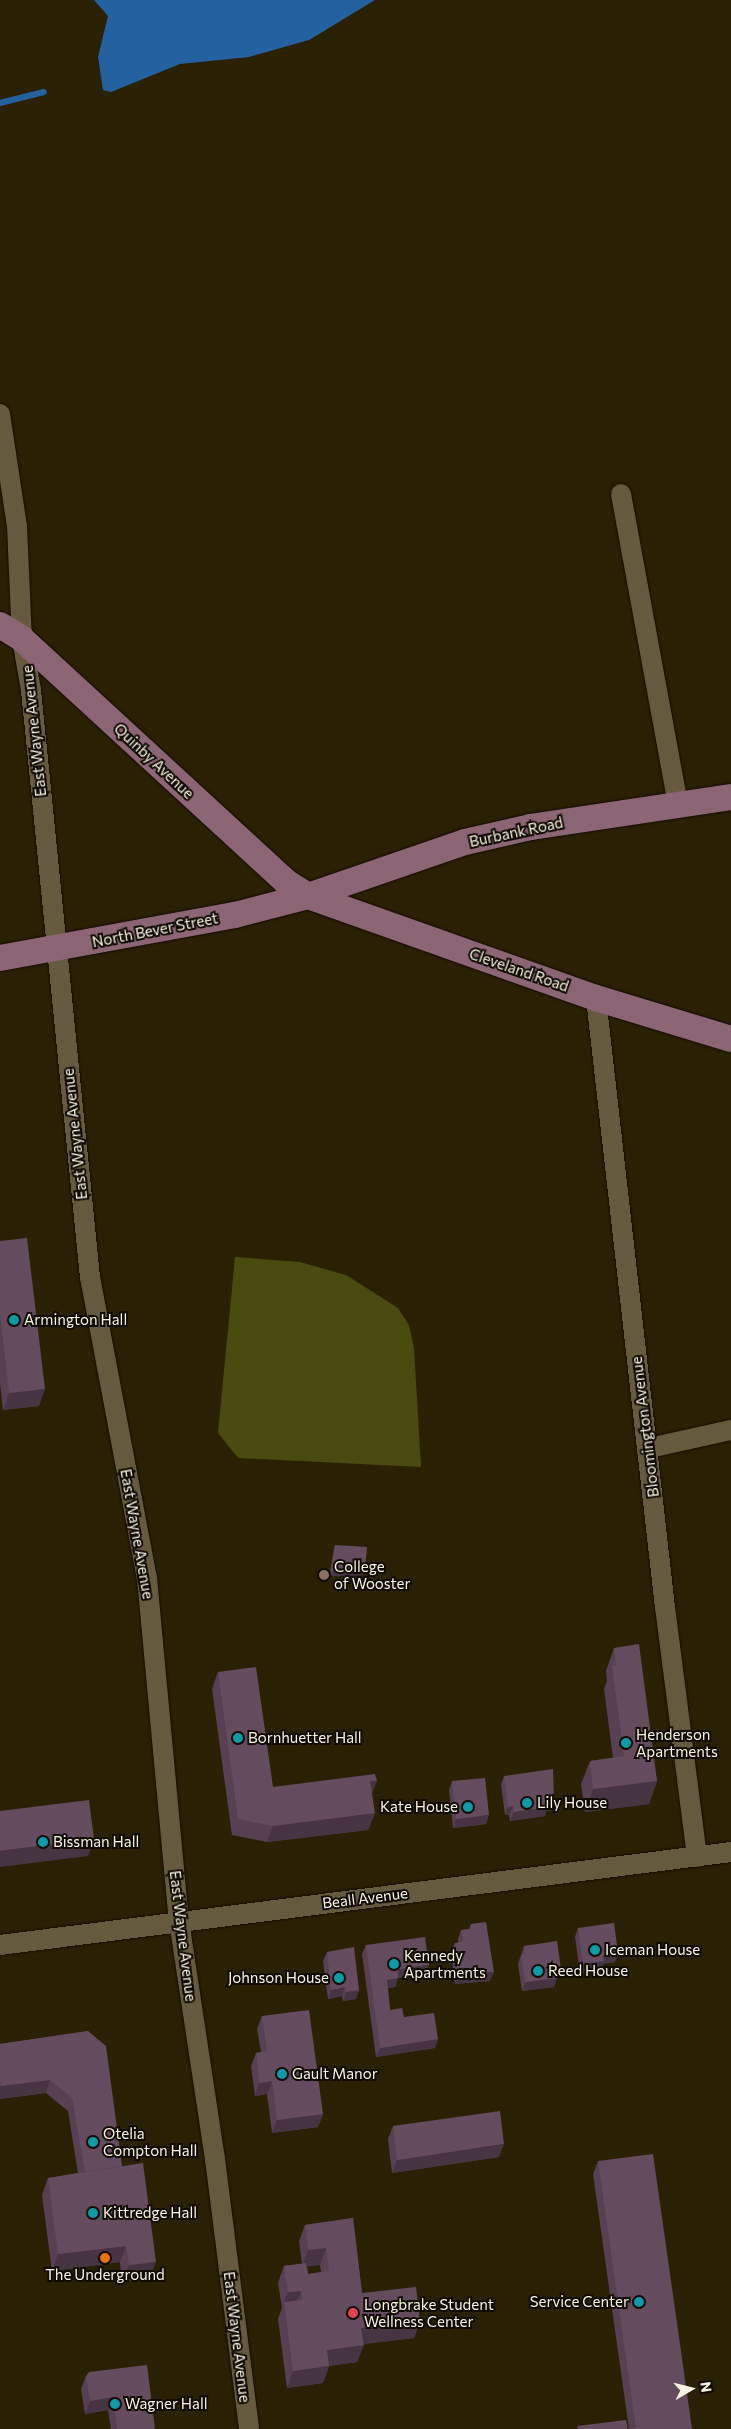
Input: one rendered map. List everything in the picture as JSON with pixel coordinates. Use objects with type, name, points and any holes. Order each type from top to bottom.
[{"type":"main road","name":"Quinby Avenue","points":[[0,625],[22,639],[286,882],[308,896]]},
{"type":"main road","name":"Burbank Road","points":[[308,896],[465,842],[531,827],[731,797]]},
{"type":"main road","name":"North Bever Street","points":[[0,958],[56,950],[235,915],[308,896]]},
{"type":"main road","name":"Cleveland Road","points":[[308,896],[596,998],[731,1039]]},
{"type":"street","name":"East Wayne Avenue","points":[[0,414],[17,526],[22,639],[31,690],[90,1277],[147,1578],[179,1921],[216,2159],[249,2429]]},
{"type":"street","points":[[621,494],[678,805]]},
{"type":"street","name":"Bloomington Avenue","points":[[596,998],[649,1448],[665,1607],[697,1856]]},
{"type":"street","points":[[649,1448],[674,1440],[731,1430]]},
{"type":"street","name":"Beall Avenue","points":[[0,1945],[731,1852]]},
{"type":"shaded area","points":[[235,1257],[300,1262],[346,1275],[398,1308],[409,1325],[414,1348],[421,1467],[238,1458],[218,1433]]},
{"type":"water","points":[[94,0],[375,0],[309,40],[249,57],[180,64],[111,92],[103,90],[98,57],[108,16]]},
{"type":"building","name":"Armington Hall","points":[[27,1238],[45,1389],[9,1393],[0,1314],[0,1241]]},
{"type":"building","points":[[335,1545],[367,1547],[365,1570],[331,1571]]},
{"type":"building","points":[[639,1644],[657,1781],[593,1789],[590,1761],[624,1756],[612,1666],[616,1665],[614,1648]]},
{"type":"building","name":"Bornhuetter Hall","points":[[256,1667],[273,1787],[375,1774],[377,1781],[370,1781],[375,1813],[273,1826],[238,1819],[218,1672]]},
{"type":"building","name":"Lily House","points":[[553,1769],[554,1802],[548,1802],[548,1807],[514,1812],[513,1806],[508,1807],[504,1776]]},
{"type":"building","name":"Kate House","points":[[485,1778],[489,1815],[456,1819],[452,1781]]},
{"type":"building","points":[[89,1800],[94,1839],[0,1851],[0,1811]]},
{"type":"building","points":[[486,1922],[494,1972],[458,1976],[455,1943],[463,1942],[461,1930],[471,1929],[471,1924]]},
{"type":"building","name":"Iceman House","points":[[614,1923],[618,1953],[603,1955],[604,1961],[583,1964],[578,1928]]},
{"type":"building","points":[[425,1937],[429,1965],[398,1969],[398,1978],[387,1980],[390,2010],[402,2008],[404,2017],[434,2013],[438,2039],[380,2048],[366,1945]]},
{"type":"building","name":"Reed House","points":[[557,1941],[561,1969],[556,1969],[557,1978],[525,1982],[521,1955],[525,1954],[524,1946]]},
{"type":"building","name":"Johnson House","points":[[354,1947],[359,1990],[346,1992],[345,1987],[331,1990],[327,1952]]},
{"type":"building","name":"Gault Manor","points":[[309,2010],[323,2114],[277,2120],[272,2081],[259,2083],[256,2053],[267,2051],[262,2016]]},
{"type":"building","name":"Otelia Compton Hall","points":[[88,2031],[106,2046],[122,2166],[85,2172],[72,2098],[50,2080],[1,2086],[0,2044]]},
{"type":"building","points":[[500,2111],[504,2144],[397,2160],[393,2126]]},
{"type":"building","name":"Service Center","points":[[653,2154],[692,2429],[628,2429],[636,2428],[598,2161]]},
{"type":"building","name":"Kittredge Hall","points":[[143,2163],[156,2262],[129,2265],[126,2246],[58,2254],[48,2178]]},
{"type":"building","name":"Longbrake Student Wellness Center","points":[[353,2218],[362,2293],[416,2287],[420,2321],[361,2328],[364,2345],[327,2350],[329,2366],[293,2371],[284,2302],[302,2300],[301,2291],[288,2292],[284,2266],[306,2263],[308,2274],[329,2271],[326,2248],[308,2250],[305,2225]]},
{"type":"building","name":"Wagner Hall","points":[[147,2365],[155,2429],[117,2429],[113,2397],[90,2401],[86,2376],[89,2372]]},
{"type":"building","points":[[626,2420],[628,2429],[578,2429],[577,2426]]},
{"type":"waterway","points":[[0,103],[44,92]]},
{"type":"place","name":"Armington Hall","points":[[14,1320]]},
{"type":"place","name":"College of Wooster","points":[[324,1575]]},
{"type":"place","name":"Bornhuetter Hall","points":[[238,1738]]},
{"type":"place","name":"Henderson Apartments","points":[[626,1743]]},
{"type":"place","name":"Lily House","points":[[527,1803]]},
{"type":"place","name":"Kate House","points":[[468,1807]]},
{"type":"place","name":"Bissman Hall","points":[[43,1842]]},
{"type":"place","name":"Iceman House","points":[[595,1950]]},
{"type":"place","name":"Kennedy Apartments","points":[[394,1964]]},
{"type":"place","name":"Reed House","points":[[538,1971]]},
{"type":"place","name":"Johnson House","points":[[339,1978]]},
{"type":"place","name":"Gault Manor","points":[[282,2074]]},
{"type":"place","name":"Otelia Compton Hall","points":[[93,2142]]},
{"type":"place","name":"Kittredge Hall","points":[[93,2213]]},
{"type":"place","name":"The Underground","points":[[105,2258]]},
{"type":"place","name":"Service Center","points":[[639,2302]]},
{"type":"place","name":"Longbrake Student Wellness Center","points":[[353,2313]]},
{"type":"place","name":"Wagner Hall","points":[[115,2404]]}]
